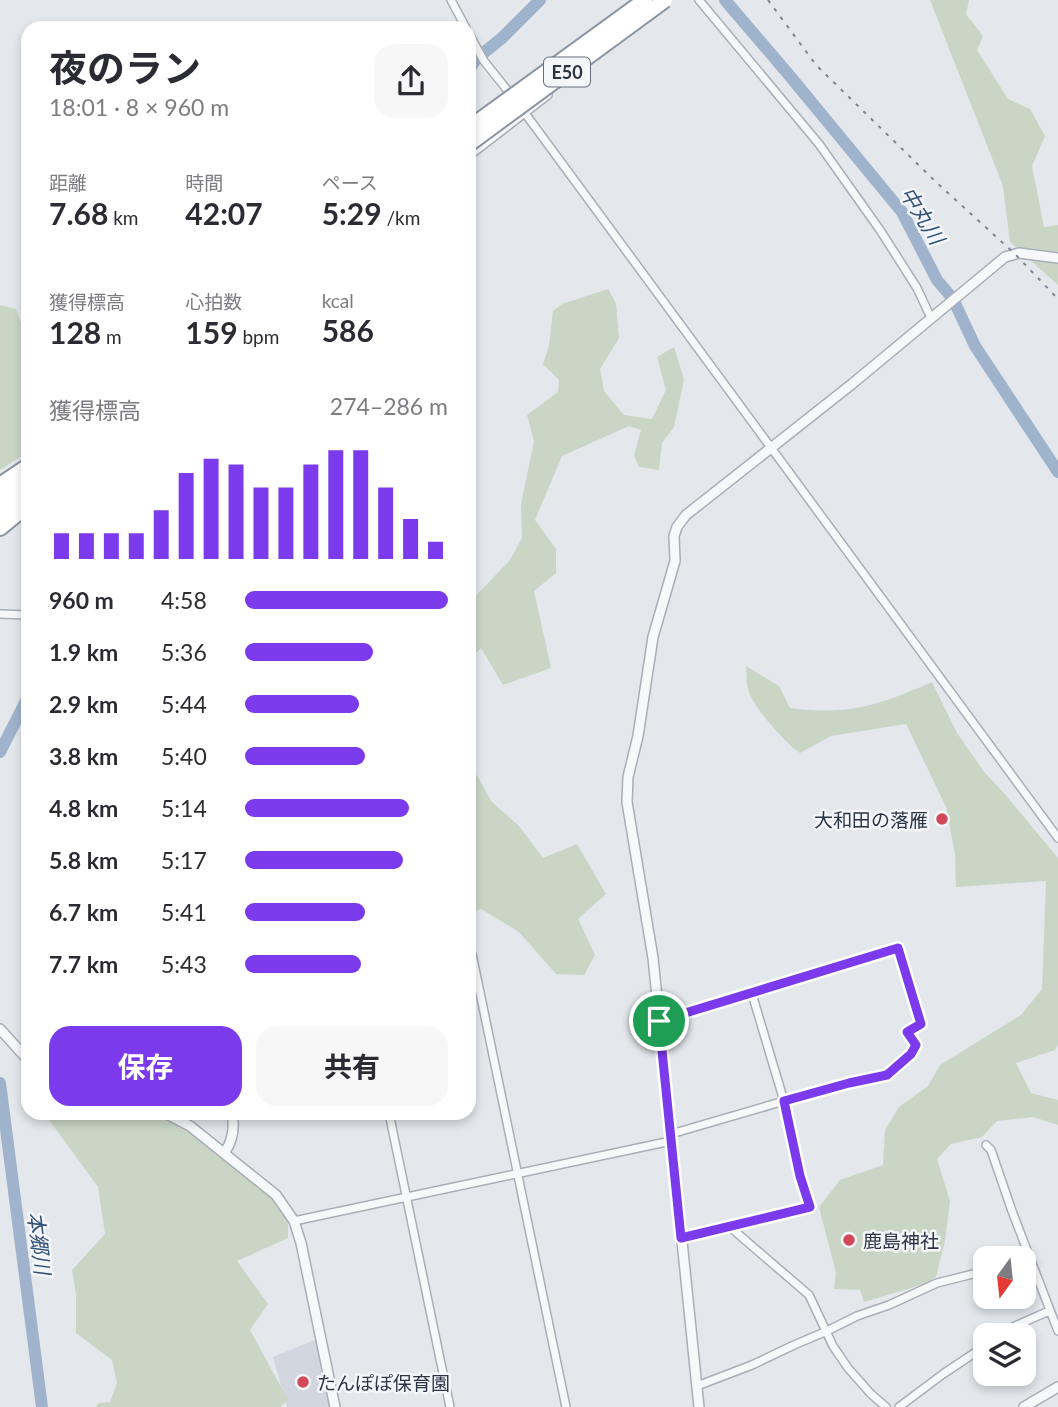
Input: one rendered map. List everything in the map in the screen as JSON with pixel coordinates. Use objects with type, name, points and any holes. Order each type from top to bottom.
[{"type":"highway","name":"E50","points":[[476,123],[645,0]]},
{"type":"highway","name":"E50","points":[[476,139],[665,0]]},
{"type":"highway","points":[[0,485],[21,471]]},
{"type":"highway","points":[[0,500],[21,482]]},
{"type":"highway","points":[[0,514],[21,497]]},
{"type":"highway","points":[[0,528],[21,511]]},
{"type":"street","points":[[451,0],[462,21]]},
{"type":"street","points":[[699,0],[819,144],[880,230],[917,288],[931,318]]},
{"type":"street","points":[[476,47],[1058,838]]},
{"type":"street","points":[[476,151],[548,95]]},
{"type":"street","points":[[699,1407],[653,958],[626,802],[653,637],[675,561],[674,537],[677,527],[685,515],[852,384],[1004,257],[1019,253],[1058,258]]},
{"type":"street","points":[[0,614],[21,615]]},
{"type":"street","points":[[294,1221],[671,1138],[784,1101],[887,1075],[911,1054],[916,1045],[907,1032],[921,1024],[898,948],[659,1021]]},
{"type":"street","points":[[476,974],[566,1407]]},
{"type":"street","points":[[681,1238],[810,1207],[800,1176],[784,1101],[752,994]]},
{"type":"street","points":[[0,1029],[21,1052]]},
{"type":"street","points":[[178,1120],[225,1152],[276,1195],[294,1221],[301,1243],[335,1407]]},
{"type":"street","points":[[225,1152],[230,1145],[234,1129],[233,1120]]},
{"type":"street","points":[[390,1120],[450,1407]]},
{"type":"street","points":[[986,1145],[991,1150],[1022,1246]]},
{"type":"street","points":[[730,1227],[810,1295],[833,1346],[848,1368],[886,1407]]},
{"type":"street","points":[[697,1387],[937,1283],[973,1274]]},
{"type":"street","points":[[1036,1282],[1058,1331]]},
{"type":"street","points":[[1023,1323],[1049,1311]]},
{"type":"street","points":[[899,1407],[973,1354]]},
{"type":"street","points":[[1024,1407],[1058,1387]]},
{"type":"shaded area","name":"たんぽぽ保育園","points":[[317,1339],[331,1407],[287,1407],[273,1357]]},
{"type":"green space","points":[[930,0],[969,0],[966,14],[983,36],[977,50],[1008,99],[1030,109],[1045,136],[1032,166],[1044,227],[1058,225],[1058,285],[1010,242],[1003,186]]},
{"type":"green space","points":[[608,289],[616,303],[619,338],[600,369],[604,391],[624,415],[652,419],[666,390],[657,357],[674,347],[684,380],[674,427],[662,443],[659,470],[639,467],[634,456],[641,430],[629,426],[562,456],[535,520],[556,549],[556,573],[534,591],[551,668],[503,685],[481,648],[476,653],[476,596],[510,560],[522,538],[521,504],[534,441],[527,415],[558,392],[559,380],[543,364],[549,346],[553,311],[562,304]]},
{"type":"green space","points":[[0,305],[16,309],[21,324],[21,456],[0,470]]},
{"type":"green space","points":[[746,666],[779,686],[790,708],[811,710],[863,707],[932,682],[957,733],[985,773],[1058,858],[1058,1045],[1055,1050],[1016,1063],[1031,1093],[1058,1100],[1058,1125],[1033,1117],[997,1121],[982,1137],[951,1144],[937,1159],[950,1201],[945,1241],[936,1277],[927,1283],[864,1302],[860,1290],[834,1289],[836,1273],[819,1207],[840,1180],[883,1165],[885,1130],[899,1107],[928,1086],[940,1065],[1021,1015],[1042,989],[1046,881],[956,887],[955,854],[946,807],[906,724],[831,736],[800,753],[778,733],[756,705],[748,689]]},
{"type":"green space","points":[[476,774],[492,802],[519,826],[543,858],[577,844],[606,894],[578,919],[595,955],[584,975],[556,974],[519,932],[481,909],[476,911]]},
{"type":"green space","points":[[49,1120],[169,1120],[187,1128],[268,1194],[285,1216],[288,1238],[237,1261],[268,1304],[250,1330],[288,1400],[280,1407],[96,1407],[99,1403],[110,1402],[117,1383],[112,1360],[76,1333],[76,1294],[72,1270],[105,1234],[98,1187]]},
{"type":"waterway","name":"本郷川","points":[[476,59],[502,38],[540,0]]},
{"type":"waterway","name":"中丸川","points":[[725,0],[902,212],[937,280],[953,299],[975,346],[1058,472]]},
{"type":"waterway","name":"本郷川","points":[[0,752],[21,711]]},
{"type":"waterway","name":"本郷川","points":[[0,1083],[42,1407]]},
{"type":"railway","points":[[768,0],[816,65],[936,182],[1015,254],[1058,299]]},
{"type":"place","name":"大和田の落雁","points":[[942,819]]},
{"type":"place","name":"鹿島神社","points":[[849,1240]]},
{"type":"place","name":"たんぽぽ保育園","points":[[303,1382]]},
{"type":"route","points":[[898,948],[921,1024],[907,1032],[916,1045],[911,1054],[887,1075],[784,1101],[800,1176],[810,1207],[681,1238],[659,1021],[898,948]]}]
